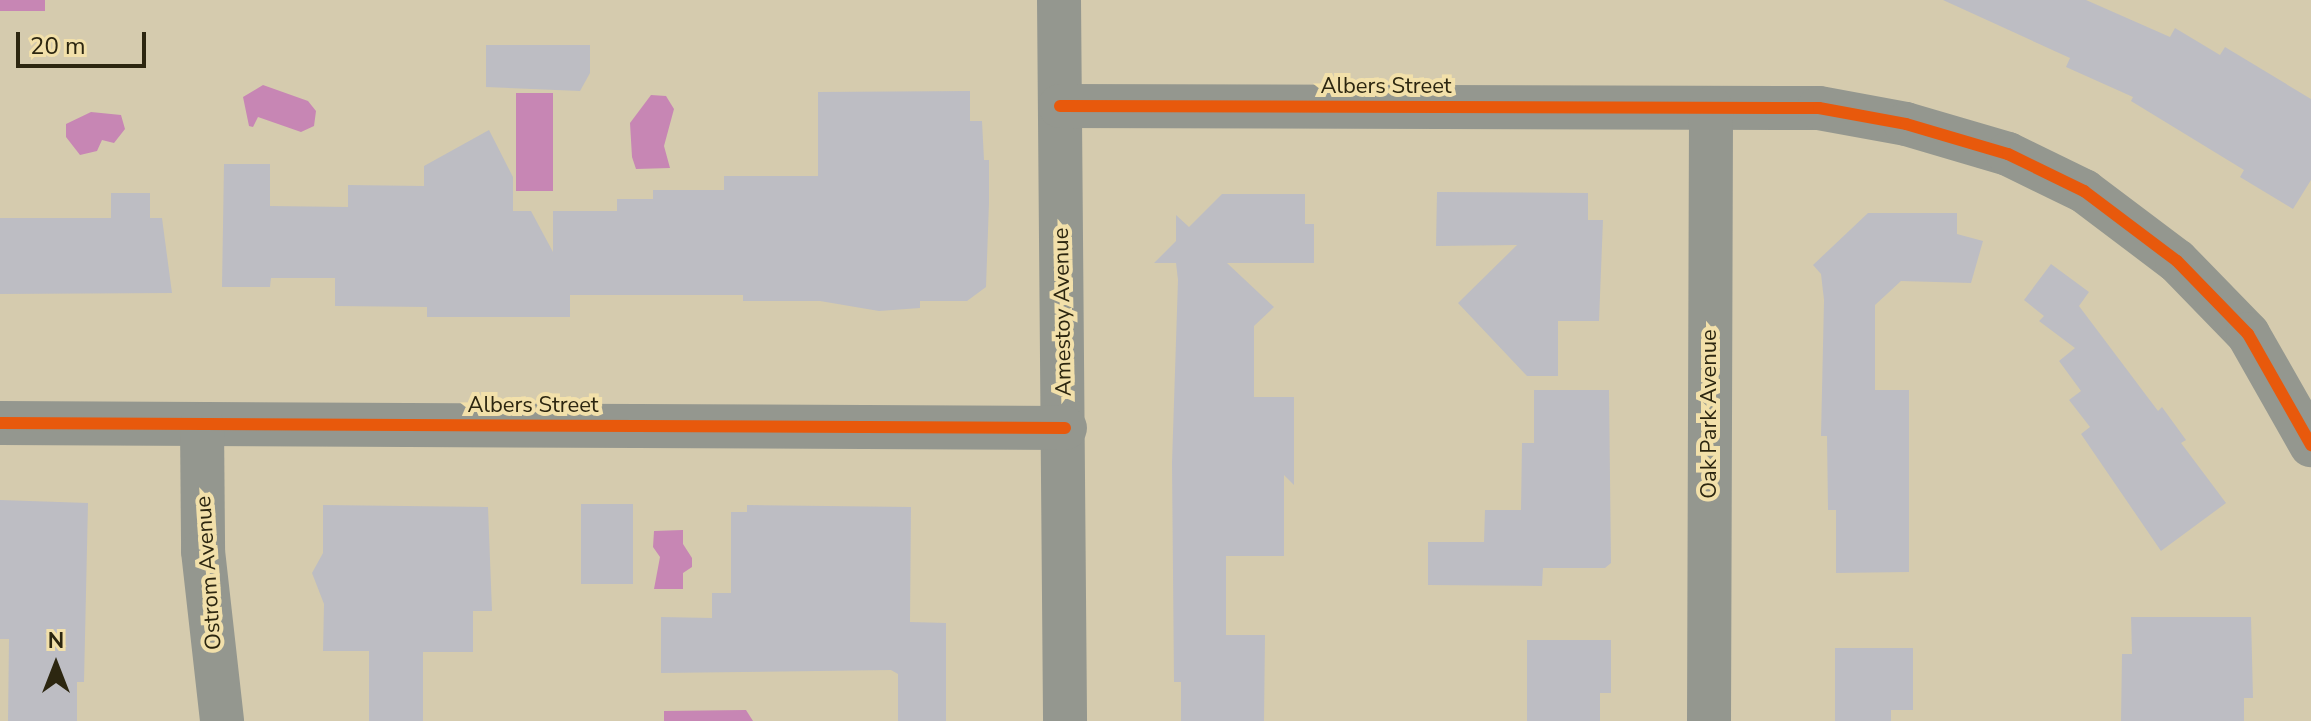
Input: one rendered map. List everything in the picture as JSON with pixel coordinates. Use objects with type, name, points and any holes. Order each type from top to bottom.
[{"type":"street","name":"Amestoy Avenue","points":[[1059,0],[1065,428],[1065,721]]},
{"type":"street","name":"Albers Street","points":[[1060,106],[1819,108],[1906,124],[2008,154],[2084,191],[2177,261],[2248,334],[2311,445]]},
{"type":"street","name":"Oak Park Avenue","points":[[1709,721],[1711,108]]},
{"type":"street","name":"Albers Street","points":[[0,423],[1065,428]]},
{"type":"street","name":"Ostrom Avenue","points":[[202,425],[203,551],[222,721]]},
{"type":"shaded area","points":[[0,0],[45,0],[45,11],[0,11]]},
{"type":"shaded area","points":[[263,85],[308,101],[316,111],[314,126],[301,132],[258,117],[253,127],[249,126],[243,97]]},
{"type":"shaded area","points":[[516,93],[553,93],[553,191],[516,191]]},
{"type":"shaded area","points":[[651,95],[666,96],[674,109],[664,146],[670,168],[636,169],[632,157],[630,123]]},
{"type":"shaded area","points":[[91,112],[121,115],[125,129],[114,143],[102,140],[97,151],[80,155],[66,137],[66,124]]},
{"type":"shaded area","points":[[683,530],[683,544],[692,558],[692,567],[683,573],[683,589],[654,589],[660,557],[653,547],[654,531]]},
{"type":"shaded area","points":[[746,710],[753,721],[664,721],[664,711]]},
{"type":"building","points":[[1943,0],[2086,0],[2170,37],[2175,28],[2220,55],[2225,47],[2311,99],[2311,180],[2293,209],[2240,177],[2244,170],[2131,101],[2133,97],[2066,67],[2070,58]]},
{"type":"building","points":[[486,45],[590,45],[590,73],[580,91],[486,87]]},
{"type":"building","points":[[970,91],[970,121],[982,121],[984,160],[989,160],[989,203],[986,287],[967,301],[920,301],[920,308],[879,311],[820,301],[743,301],[743,295],[570,295],[570,317],[427,317],[427,307],[335,306],[335,278],[271,278],[270,287],[222,287],[224,164],[270,164],[270,206],[348,207],[348,185],[424,186],[424,166],[489,130],[513,177],[513,211],[531,211],[553,252],[553,211],[617,211],[617,199],[653,199],[653,190],[724,190],[724,176],[818,176],[818,92]]},
{"type":"building","points":[[1437,192],[1588,193],[1588,220],[1603,220],[1599,321],[1558,321],[1558,376],[1527,376],[1458,303],[1517,245],[1436,246]]},
{"type":"building","points":[[111,193],[150,193],[150,218],[162,218],[172,293],[0,294],[0,218],[111,218]]},
{"type":"building","points":[[1222,194],[1305,194],[1305,224],[1314,224],[1314,263],[1227,263],[1274,307],[1254,326],[1254,397],[1294,397],[1294,485],[1284,475],[1284,556],[1226,556],[1226,635],[1265,635],[1264,721],[1181,721],[1181,682],[1174,682],[1172,463],[1178,280],[1176,263],[1154,263],[1176,241],[1176,215],[1189,227]]},
{"type":"building","points":[[1868,213],[1957,213],[1957,234],[1983,241],[1971,283],[1901,281],[1875,305],[1875,390],[1909,390],[1909,572],[1836,573],[1836,510],[1828,510],[1827,436],[1821,436],[1824,300],[1821,274],[1813,265]]},
{"type":"building","points":[[2051,264],[2089,292],[2079,306],[2158,411],[2162,407],[2186,440],[2181,443],[2226,503],[2161,551],[2081,434],[2090,427],[2069,400],[2081,391],[2059,361],[2075,348],[2039,321],[2044,316],[2024,300]]},
{"type":"building","points":[[1534,390],[1609,390],[1611,563],[1605,568],[1543,568],[1542,586],[1428,585],[1428,542],[1484,542],[1485,510],[1521,510],[1522,443],[1534,443]]},
{"type":"building","points":[[0,500],[88,503],[84,682],[77,682],[77,721],[8,721],[9,639],[0,639]]},
{"type":"building","points":[[581,504],[633,504],[633,584],[581,584]]},
{"type":"building","points":[[323,505],[488,507],[492,611],[473,611],[473,652],[423,652],[423,721],[369,721],[369,651],[323,651],[324,604],[312,573],[323,553]]},
{"type":"building","points":[[747,505],[911,507],[910,622],[946,623],[946,721],[898,721],[898,674],[891,670],[661,673],[661,617],[712,618],[712,593],[731,593],[731,512],[747,512]]},
{"type":"building","points":[[2131,617],[2251,617],[2253,698],[2244,698],[2244,721],[2121,721],[2122,654],[2132,654]]},
{"type":"building","points":[[1527,640],[1611,640],[1611,693],[1600,693],[1600,721],[1527,721]]},
{"type":"building","points":[[1835,648],[1913,648],[1913,710],[1891,710],[1891,721],[1835,721]]},
{"type":"cycle path","points":[[1060,106],[1819,108],[1906,124],[2008,154],[2084,191],[2177,261],[2248,334],[2311,445]]},
{"type":"cycle path","points":[[0,423],[1065,428]]}]
